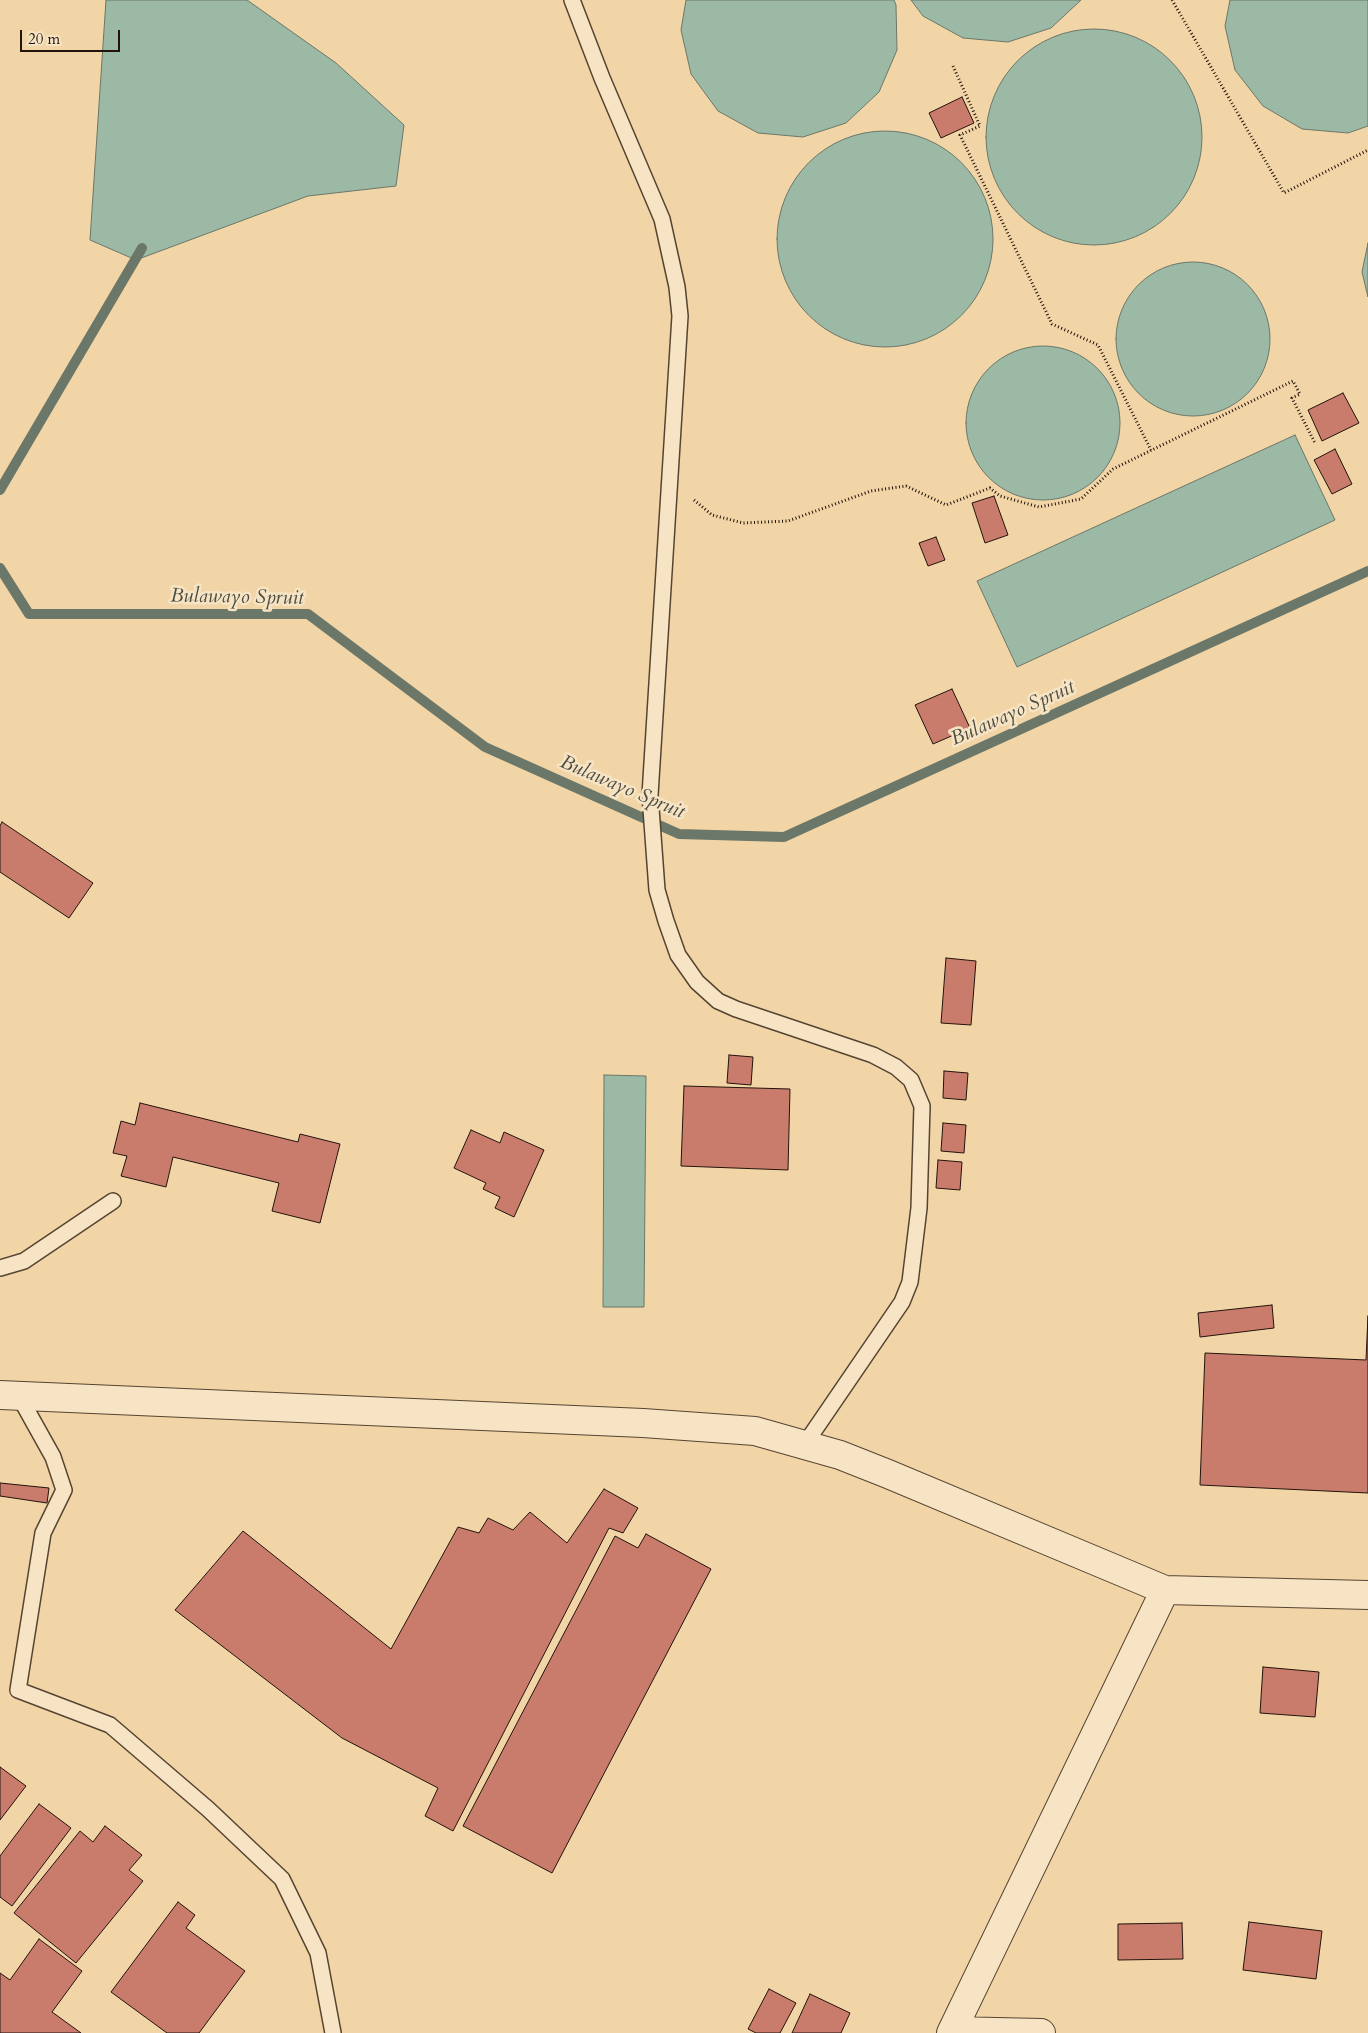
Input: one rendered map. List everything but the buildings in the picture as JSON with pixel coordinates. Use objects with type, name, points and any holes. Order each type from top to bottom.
[{"type":"street","points":[[9,1396],[643,1423],[755,1431],[840,1455],[1165,1590],[1368,1595]]},
{"type":"street","points":[[1041,2033],[952,2032],[1165,1590]]},
{"type":"lane","points":[[572,0],[602,78],[662,219],[672,258],[680,316],[650,795],[657,890],[666,921],[678,955],[697,982],[718,1001],[736,1009],[873,1055],[896,1067],[912,1080],[922,1106],[919,1208],[910,1282],[902,1302],[805,1444]]},
{"type":"lane","points":[[0,1268],[24,1261],[113,1201]]},
{"type":"lane","points":[[9,1396],[53,1457],[64,1490],[43,1533],[18,1690],[110,1725],[208,1809],[282,1879],[318,1953],[333,2033]]},
{"type":"path","points":[[1172,0],[1284,193],[1368,150]]},
{"type":"path","points":[[953,66],[980,126],[960,135],[1052,324],[1098,345],[1151,450]]},
{"type":"path","points":[[670,468],[688,496],[712,515],[743,523],[788,521],[871,491],[906,486],[946,505],[990,488],[1000,496],[1039,507],[1081,499],[1113,469],[1293,381],[1300,394],[1292,398],[1315,443]]},
{"type":"shaded area","points":[[106,0],[247,0],[336,63],[404,125],[396,186],[308,196],[136,260],[90,240]]},
{"type":"shaded area","points":[[686,0],[894,0],[896,5],[897,50],[879,92],[846,123],[803,137],[758,133],[718,111],[691,74],[681,30]]},
{"type":"shaded area","points":[[911,0],[1081,0],[1051,28],[1008,42],[963,38],[923,16]]},
{"type":"shaded area","points":[[1230,0],[1368,0],[1368,126],[1348,133],[1302,129],[1263,106],[1235,70],[1225,26]]},
{"type":"shaded area","points":[[1094,29],[1125,34],[1145,42],[1170,61],[1189,86],[1197,106],[1202,137],[1197,168],[1189,188],[1170,213],[1145,232],[1125,240],[1094,245],[1063,240],[1043,232],[1018,213],[999,188],[991,168],[986,137],[991,106],[999,86],[1018,61],[1043,42],[1063,34]]},
{"type":"shaded area","points":[[885,131],[916,136],[936,144],[961,163],[980,188],[988,208],[993,239],[988,270],[980,290],[961,315],[936,334],[916,342],[885,347],[854,342],[834,334],[809,315],[790,290],[782,270],[777,239],[782,208],[790,188],[809,163],[834,144],[854,136]]},
{"type":"shaded area","points":[[1368,243],[1368,297],[1362,272]]},
{"type":"shaded area","points":[[1193,262],[1222,268],[1236,275],[1247,285],[1257,296],[1264,310],[1270,339],[1264,368],[1257,382],[1247,393],[1236,403],[1222,410],[1193,416],[1164,410],[1150,403],[1139,393],[1129,382],[1122,368],[1116,339],[1122,310],[1129,296],[1139,285],[1150,275],[1164,268]]},
{"type":"shaded area","points":[[1043,346],[1072,352],[1086,359],[1097,369],[1107,380],[1114,394],[1120,423],[1114,452],[1107,466],[1097,477],[1086,487],[1072,494],[1043,500],[1014,494],[1000,487],[989,477],[979,466],[972,452],[966,423],[972,394],[979,380],[989,369],[1000,359],[1014,352]]},
{"type":"shaded area","points":[[1295,435],[1335,520],[1017,667],[977,581]]},
{"type":"shaded area","points":[[604,1075],[646,1076],[644,1307],[603,1307]]},
{"type":"waterway","points":[[0,490],[142,248]]},
{"type":"waterway","name":"Bulawayo Spruit","points":[[0,568],[29,614],[308,614],[485,747],[679,834],[784,837],[1368,571]]}]
